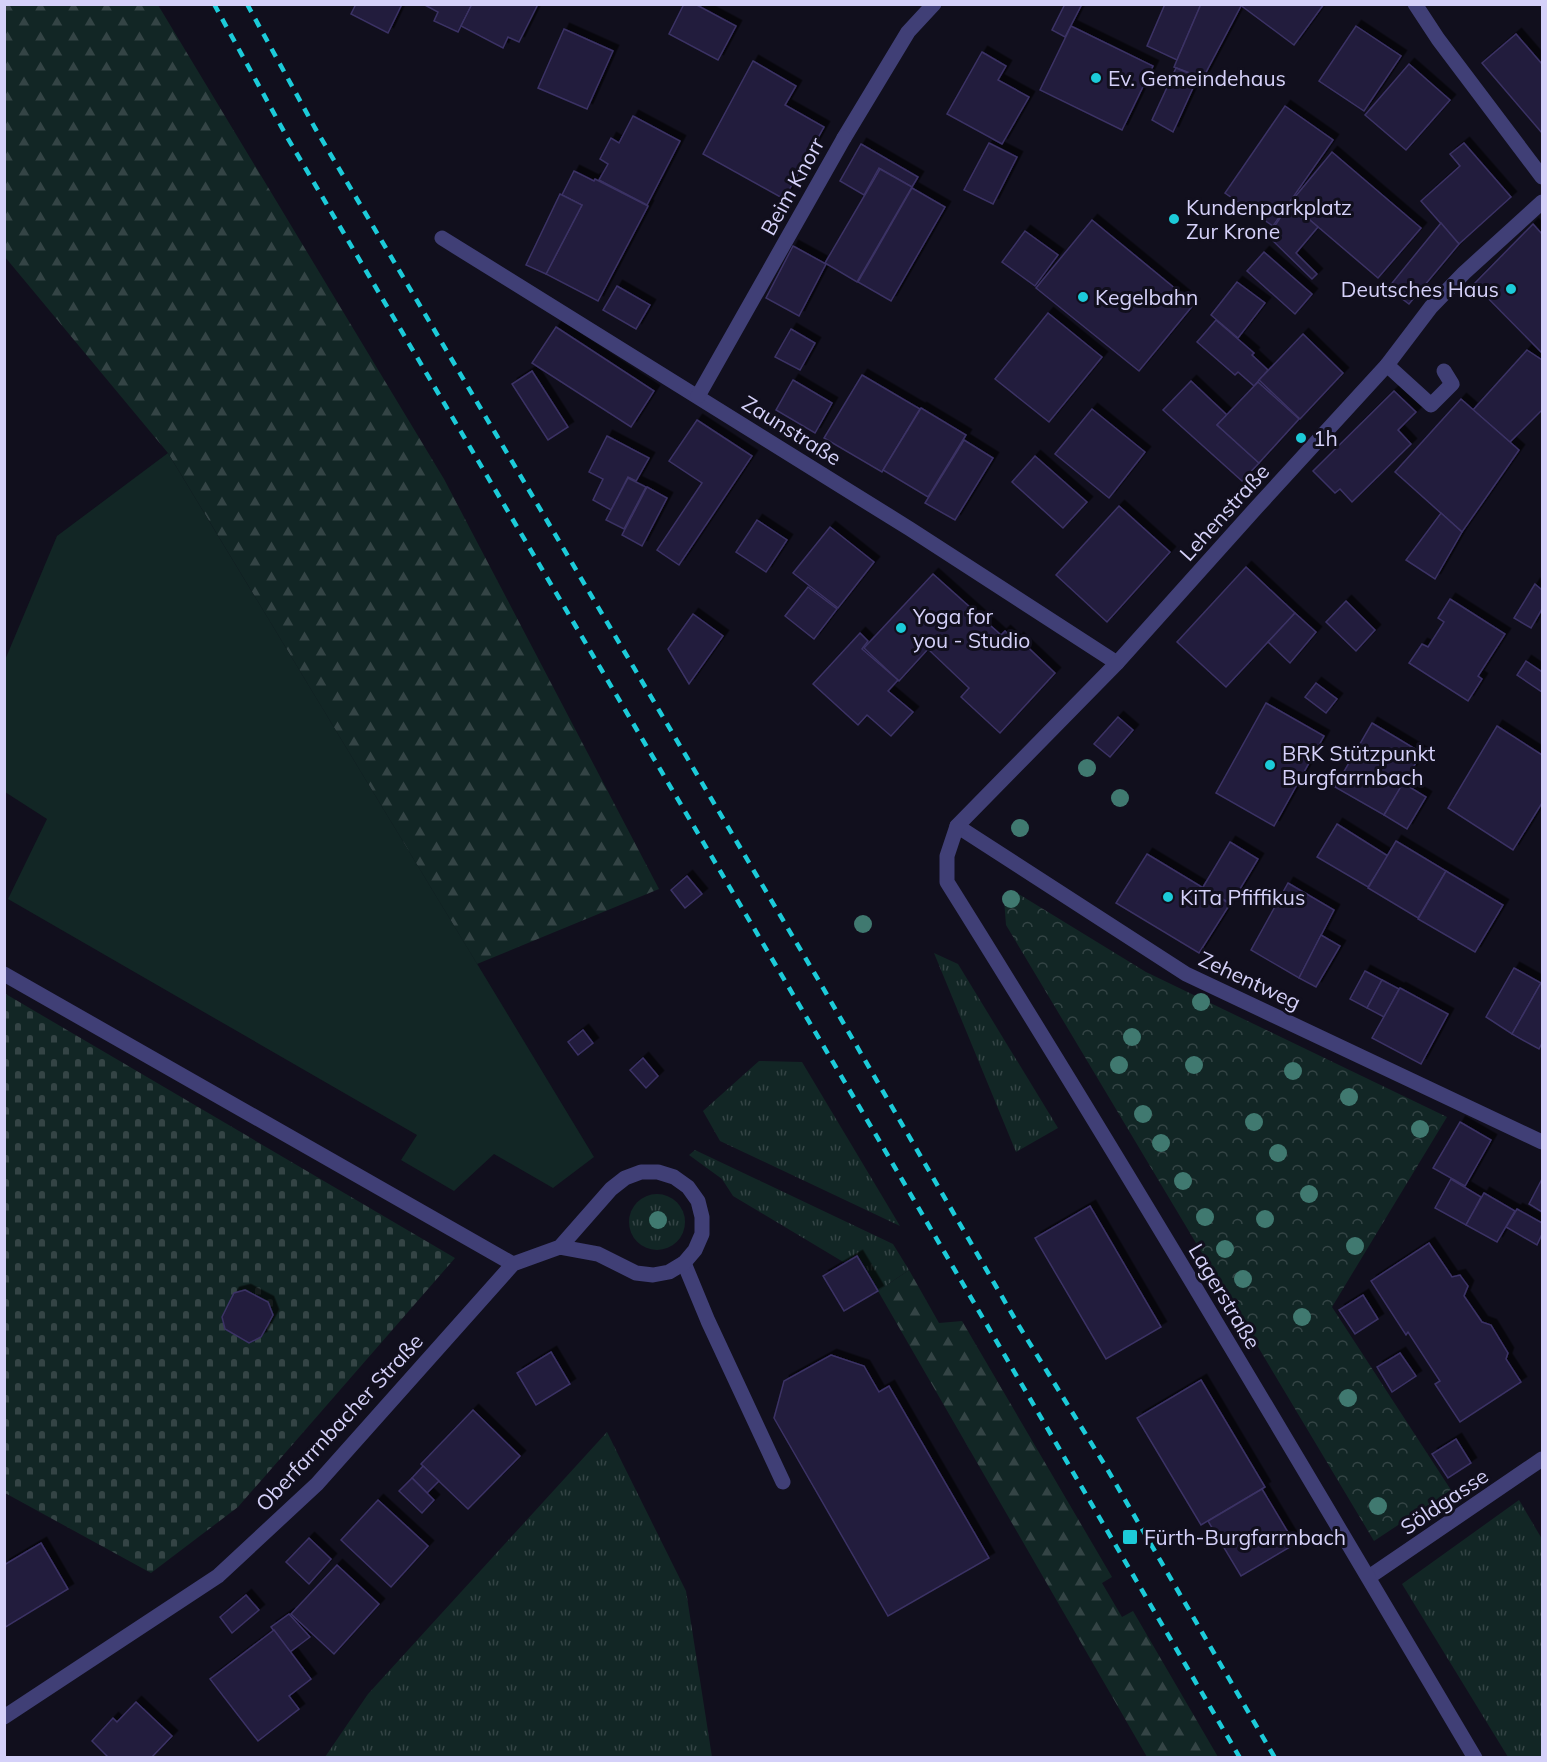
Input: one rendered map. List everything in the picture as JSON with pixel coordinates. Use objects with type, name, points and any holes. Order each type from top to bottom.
[{"type":"street","name":"Beim Knorr","points":[[698,396],[844,138],[908,32],[934,4]]},
{"type":"street","points":[[1415,4],[1438,39],[1542,177]]},
{"type":"street","name":"Lehenstraße","points":[[947,856],[957,826],[1117,663],[1387,365],[1431,307],[1464,273],[1542,202]]},
{"type":"street","name":"Zaunstraße","points":[[442,238],[910,529],[1117,663]]},
{"type":"street","points":[[1387,365],[1431,405],[1452,384],[1444,372]]},
{"type":"street","name":"Zehentweg","points":[[957,826],[1186,975],[1542,1142]]},
{"type":"street","name":"Lagerstraße","points":[[947,856],[947,882],[1067,1073],[1369,1576],[1475,1758]]},
{"type":"street","points":[[4,974],[513,1264]]},
{"type":"street","name":"Oberfarrnbacher Straße","points":[[4,1717],[218,1576],[317,1484],[513,1264],[560,1247],[611,1189],[625,1178],[641,1172],[658,1172],[674,1177],[688,1187],[698,1201],[702,1217],[702,1234],[695,1250],[684,1263]]},
{"type":"street","points":[[560,1247],[598,1254],[636,1273],[653,1275],[669,1272],[684,1263],[708,1321],[783,1482]]},
{"type":"street","name":"Söldgasse","points":[[1369,1576],[1542,1459]]},
{"type":"green space","points":[[4,5],[158,5],[444,479],[659,889],[477,964],[168,453],[5,257]]},
{"type":"green space","points":[[168,453],[594,1157],[553,1188],[494,1154],[454,1191],[401,1160],[417,1135],[8,899],[47,819],[5,792],[5,660],[57,536]]},
{"type":"green space","points":[[1017,893],[1146,972],[1447,1117],[1332,1307],[1451,1490],[1374,1541],[1006,925],[1004,899]]},
{"type":"green space","points":[[934,953],[958,964],[1058,1128],[1016,1152]]},
{"type":"green space","points":[[4,993],[455,1258],[238,1507],[151,1573],[5,1493]]},
{"type":"green space","points":[[759,1061],[802,1062],[900,1226],[720,1141],[703,1111]]},
{"type":"green space","points":[[695,1150],[893,1244],[909,1270],[878,1291],[857,1256],[845,1263],[733,1196],[722,1179],[689,1155]]},
{"type":"green space","points":[[657,1194],[668,1196],[677,1202],[683,1211],[685,1222],[683,1233],[677,1242],[668,1248],[657,1250],[646,1248],[637,1242],[631,1233],[629,1222],[631,1211],[637,1202],[646,1196]]},
{"type":"green space","points":[[909,1270],[939,1323],[962,1321],[1112,1577],[1102,1583],[1122,1617],[1133,1611],[1218,1757],[1147,1757],[878,1291]]},
{"type":"green space","points":[[607,1432],[686,1591],[712,1757],[325,1757],[368,1694]]},
{"type":"green space","points":[[1519,1500],[1542,1539],[1542,1757],[1508,1757],[1402,1584]]},
{"type":"building","points":[[356,4],[402,4],[388,33],[351,14]]},
{"type":"building","points":[[423,4],[472,4],[458,32],[434,21],[438,12]]},
{"type":"building","points":[[472,4],[538,4],[519,42],[508,37],[503,48],[461,26]]},
{"type":"building","points":[[684,4],[695,4],[736,26],[718,60],[669,34]]},
{"type":"building","points":[[1065,4],[1082,4],[1065,37],[1052,30]]},
{"type":"building","points":[[1165,4],[1201,4],[1177,60],[1147,46]]},
{"type":"building","points":[[1201,4],[1238,4],[1241,6],[1203,78],[1174,67]]},
{"type":"building","points":[[1239,4],[1324,4],[1294,45]]},
{"type":"building","name":"Ev. Gemeindehaus","points":[[1071,26],[1153,66],[1122,130],[1040,90]]},
{"type":"building","points":[[1356,26],[1401,56],[1364,111],[1319,81]]},
{"type":"building","points":[[564,29],[613,51],[587,109],[538,88]]},
{"type":"building","points":[[1516,34],[1542,64],[1542,133],[1482,63]]},
{"type":"building","points":[[982,52],[1006,66],[998,80],[1029,97],[1002,144],[947,114]]},
{"type":"building","points":[[753,61],[796,86],[785,105],[824,127],[784,199],[703,154]]},
{"type":"building","points":[[1409,64],[1450,100],[1406,150],[1365,115]]},
{"type":"building","points":[[1176,68],[1198,77],[1173,132],[1152,120]]},
{"type":"building","points":[[1285,106],[1333,140],[1273,226],[1225,193]]},
{"type":"building","points":[[633,116],[680,141],[647,205],[599,180],[608,164],[600,159],[611,138],[619,143]]},
{"type":"building","points":[[989,143],[1017,157],[993,204],[964,190]]},
{"type":"building","points":[[1464,143],[1511,197],[1459,244],[1421,201],[1460,166],[1450,154]]},
{"type":"building","points":[[861,144],[918,177],[912,187],[879,168],[864,195],[840,181]]},
{"type":"building","points":[[1332,152],[1421,228],[1378,278],[1290,203]]},
{"type":"building","points":[[880,169],[912,187],[857,282],[825,263]]},
{"type":"building","points":[[574,171],[648,206],[598,301],[546,274],[582,205],[562,195]]},
{"type":"building","points":[[912,188],[945,207],[891,301],[858,282]]},
{"type":"building","points":[[560,194],[582,205],[546,274],[526,265]]},
{"type":"building","points":[[1290,203],[1318,227],[1296,253],[1317,274],[1312,279],[1268,236]]},
{"type":"building","points":[[1092,220],[1194,304],[1139,371],[1036,288]]},
{"type":"building","points":[[1441,223],[1459,244],[1409,304],[1388,288]]},
{"type":"building","name":"Deutsches Haus","points":[[1533,224],[1542,234],[1542,353],[1474,284]]},
{"type":"building","points":[[1025,231],[1058,255],[1035,286],[1002,262]]},
{"type":"building","points":[[793,246],[826,264],[799,316],[766,298]]},
{"type":"building","points":[[1264,252],[1312,294],[1295,314],[1247,271]]},
{"type":"building","points":[[1237,282],[1265,303],[1238,338],[1211,315]]},
{"type":"building","points":[[617,286],[650,305],[636,329],[603,310]]},
{"type":"building","points":[[1048,313],[1102,357],[1049,422],[995,379]]},
{"type":"building","points":[[1216,320],[1254,353],[1252,355],[1268,370],[1254,386],[1238,372],[1235,375],[1197,342]]},
{"type":"building","points":[[556,327],[654,391],[631,427],[532,363]]},
{"type":"building","points":[[791,329],[815,343],[800,370],[775,357]]},
{"type":"building","points":[[1303,334],[1343,373],[1300,419],[1259,380]]},
{"type":"building","points":[[1527,350],[1542,360],[1542,410],[1510,442],[1473,410]]},
{"type":"building","points":[[532,371],[568,427],[548,440],[512,384]]},
{"type":"building","points":[[862,375],[920,409],[882,472],[824,438]]},
{"type":"building","points":[[793,380],[832,403],[815,433],[776,410]]},
{"type":"building","points":[[1191,381],[1227,415],[1217,425],[1259,463],[1242,481],[1163,410]]},
{"type":"building","points":[[1258,382],[1299,419],[1259,463],[1217,425]]},
{"type":"building","points":[[1394,391],[1416,412],[1398,430],[1411,444],[1352,502],[1340,489],[1335,493],[1313,471]]},
{"type":"building","points":[[1461,399],[1519,450],[1462,532],[1395,472]]},
{"type":"building","points":[[921,408],[966,435],[928,497],[883,470]]},
{"type":"building","points":[[1092,409],[1145,452],[1109,498],[1055,454]]},
{"type":"building","points":[[697,420],[752,456],[679,565],[657,550],[702,483],[669,461]]},
{"type":"building","points":[[607,436],[649,458],[636,481],[628,477],[611,510],[593,500],[603,479],[589,472]]},
{"type":"building","points":[[964,440],[993,458],[955,520],[925,503]]},
{"type":"building","points":[[1035,456],[1087,502],[1063,528],[1012,482]]},
{"type":"building","points":[[628,478],[646,487],[624,529],[606,520]]},
{"type":"building","points":[[647,487],[667,498],[642,546],[622,535]]},
{"type":"building","points":[[1119,506],[1170,552],[1107,622],[1056,575]]},
{"type":"building","points":[[1441,513],[1462,532],[1435,579],[1406,560]]},
{"type":"building","points":[[757,520],[787,540],[766,572],[736,552]]},
{"type":"building","points":[[830,527],[874,562],[838,608],[793,573]]},
{"type":"building","points":[[1246,567],[1295,613],[1226,687],[1177,642]]},
{"type":"building","points":[[933,574],[1001,635],[1005,631],[1016,641],[1018,638],[1055,673],[1000,733],[961,697],[969,688],[928,649],[899,681],[864,648]]},
{"type":"building","points":[[1535,584],[1542,590],[1542,609],[1531,628],[1514,618]]},
{"type":"building","points":[[808,587],[837,609],[814,639],[785,616]]},
{"type":"building","points":[[1450,599],[1505,634],[1478,676],[1482,679],[1468,701],[1409,663],[1422,644],[1428,647],[1444,622],[1438,618]]},
{"type":"building","points":[[1346,601],[1375,630],[1356,651],[1326,622]]},
{"type":"building","points":[[1295,613],[1316,632],[1290,663],[1268,642]]},
{"type":"building","points":[[693,614],[723,636],[689,684],[668,649]]},
{"type":"building","points":[[860,633],[868,641],[862,649],[898,680],[888,691],[913,712],[891,736],[867,715],[858,725],[813,684]]},
{"type":"building","points":[[1526,661],[1542,672],[1542,692],[1517,675]]},
{"type":"building","points":[[1316,683],[1337,699],[1326,713],[1305,697]]},
{"type":"building","name":"BRK Stützpunkt Burgfarrnbach","points":[[1266,703],[1324,736],[1274,826],[1216,793]]},
{"type":"building","points":[[1118,717],[1133,730],[1110,757],[1094,744]]},
{"type":"building","points":[[1372,723],[1422,753],[1384,815],[1335,787]]},
{"type":"building","points":[[1497,726],[1542,755],[1542,803],[1513,850],[1448,808]]},
{"type":"building","points":[[1403,783],[1426,797],[1407,829],[1384,815]]},
{"type":"building","points":[[1337,824],[1388,856],[1368,887],[1317,857]]},
{"type":"building","points":[[1396,841],[1446,871],[1418,918],[1368,888]]},
{"type":"building","points":[[1230,842],[1258,859],[1231,904],[1203,887]]},
{"type":"building","points":[[1147,854],[1230,904],[1199,953],[1116,903]]},
{"type":"building","points":[[1446,871],[1503,905],[1475,952],[1418,919]]},
{"type":"building","points":[[687,876],[702,894],[685,908],[671,890]]},
{"type":"building","points":[[1288,883],[1334,910],[1299,978],[1251,950]]},
{"type":"building","points":[[1321,935],[1340,946],[1316,987],[1299,978]]},
{"type":"building","points":[[1514,968],[1541,983],[1512,1034],[1486,1017]]},
{"type":"building","points":[[1365,971],[1382,980],[1367,1008],[1350,999]]},
{"type":"building","points":[[1382,980],[1399,989],[1384,1017],[1367,1008]]},
{"type":"building","points":[[1541,983],[1542,1043],[1539,1049],[1512,1034]]},
{"type":"building","points":[[1400,988],[1448,1014],[1421,1064],[1372,1038]]},
{"type":"building","points":[[583,1030],[593,1043],[578,1055],[568,1042]]},
{"type":"building","points":[[643,1058],[658,1076],[646,1088],[630,1070]]},
{"type":"building","points":[[1460,1122],[1491,1140],[1465,1186],[1433,1168]]},
{"type":"building","points":[[1451,1179],[1481,1197],[1466,1225],[1435,1208]]},
{"type":"building","points":[[1542,1179],[1542,1212],[1529,1204]]},
{"type":"building","points":[[1484,1193],[1515,1211],[1497,1242],[1466,1225]]},
{"type":"building","points":[[1090,1206],[1161,1327],[1106,1359],[1035,1238]]},
{"type":"building","points":[[1517,1209],[1542,1223],[1542,1234],[1537,1245],[1506,1227]]},
{"type":"building","points":[[1429,1243],[1452,1277],[1460,1275],[1468,1286],[1464,1296],[1482,1322],[1491,1325],[1508,1353],[1506,1359],[1521,1382],[1460,1422],[1435,1384],[1440,1381],[1408,1332],[1406,1335],[1371,1281]]},
{"type":"building","points":[[857,1256],[878,1291],[844,1311],[823,1276]]},
{"type":"building","points":[[245,1290],[268,1302],[273,1315],[261,1337],[249,1343],[225,1329],[222,1317],[234,1293]]},
{"type":"building","points":[[1363,1295],[1378,1319],[1355,1334],[1339,1310]]},
{"type":"building","points":[[551,1352],[570,1384],[536,1405],[517,1373]]},
{"type":"building","points":[[1400,1353],[1416,1376],[1392,1392],[1377,1367]]},
{"type":"building","points":[[831,1355],[864,1366],[879,1392],[889,1386],[989,1558],[888,1616],[774,1418],[784,1381]]},
{"type":"building","points":[[1201,1380],[1265,1487],[1201,1525],[1137,1418]]},
{"type":"building","points":[[473,1410],[520,1456],[468,1509],[421,1464]]},
{"type":"building","points":[[1456,1439],[1471,1463],[1448,1478],[1432,1454]]},
{"type":"building","points":[[423,1466],[439,1481],[427,1493],[412,1478]]},
{"type":"building","points":[[412,1478],[434,1500],[422,1513],[399,1491]]},
{"type":"building","points":[[1262,1489],[1295,1544],[1241,1576],[1208,1521]]},
{"type":"building","points":[[378,1500],[428,1546],[391,1587],[341,1540]]},
{"type":"building","points":[[309,1538],[331,1559],[309,1584],[286,1562]]},
{"type":"building","points":[[41,1543],[68,1589],[4,1628],[4,1565]]},
{"type":"building","points":[[337,1565],[379,1604],[334,1654],[291,1614]]},
{"type":"building","points":[[246,1595],[259,1610],[232,1633],[220,1617]]},
{"type":"building","points":[[289,1614],[310,1637],[290,1652],[271,1627]]},
{"type":"building","points":[[274,1630],[311,1679],[289,1696],[299,1709],[258,1741],[210,1679]]},
{"type":"building","points":[[136,1702],[172,1736],[151,1758],[109,1758],[92,1741],[113,1718],[117,1722]]},
{"type":"railway","points":[[214,4],[287,137],[873,1130],[1240,1758]]},
{"type":"railway","points":[[247,4],[315,128],[819,981],[1019,1326],[1106,1467],[1275,1758]]},
{"type":"place","name":"Ev. Gemeindehaus","points":[[1096,78]]},
{"type":"place","name":"Kundenparkplatz Zur Krone","points":[[1174,219]]},
{"type":"place","name":"Deutsches Haus","points":[[1511,289]]},
{"type":"place","name":"Kegelbahn","points":[[1083,297]]},
{"type":"place","name":"1h","points":[[1301,438]]},
{"type":"place","name":"Yoga for you - Studio","points":[[901,628]]},
{"type":"place","name":"BRK Stützpunkt Burgfarrnbach","points":[[1270,765]]},
{"type":"place","name":"KiTa Pfiffikus","points":[[1168,897]]},
{"type":"place","name":"Fürth-Burgfarrnbach","points":[[1130,1537]]}]
